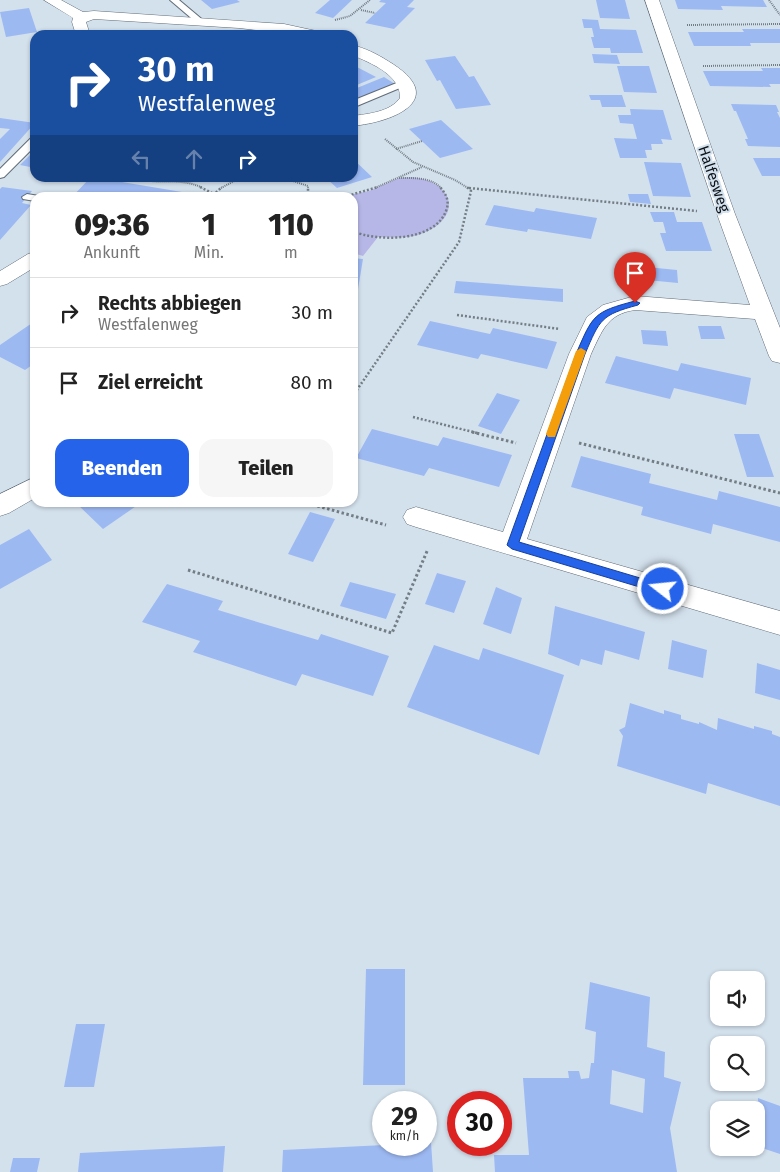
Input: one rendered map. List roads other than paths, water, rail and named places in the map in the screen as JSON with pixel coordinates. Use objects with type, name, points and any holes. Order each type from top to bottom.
[{"type":"street","points":[[51,0],[81,17],[121,15],[293,30]]},
{"type":"street","name":"Halfesweg","points":[[652,0],[726,214],[762,313],[780,356]]},
{"type":"street","points":[[81,17],[79,22],[81,30]]},
{"type":"street","points":[[358,52],[387,67],[404,83],[408,95],[406,102],[399,108],[368,120],[358,121]]},
{"type":"street","points":[[0,280],[30,261]]},
{"type":"street","points":[[512,545],[587,336],[595,322],[603,314],[623,305],[635,303],[762,313]]},
{"type":"street","points":[[0,506],[30,489]]},
{"type":"street","points":[[427,520],[780,623]]},
{"type":"lane","points":[[174,0],[200,21]]},
{"type":"lane","points":[[358,102],[404,83]]},
{"type":"lane","points":[[0,175],[30,145]]}]
